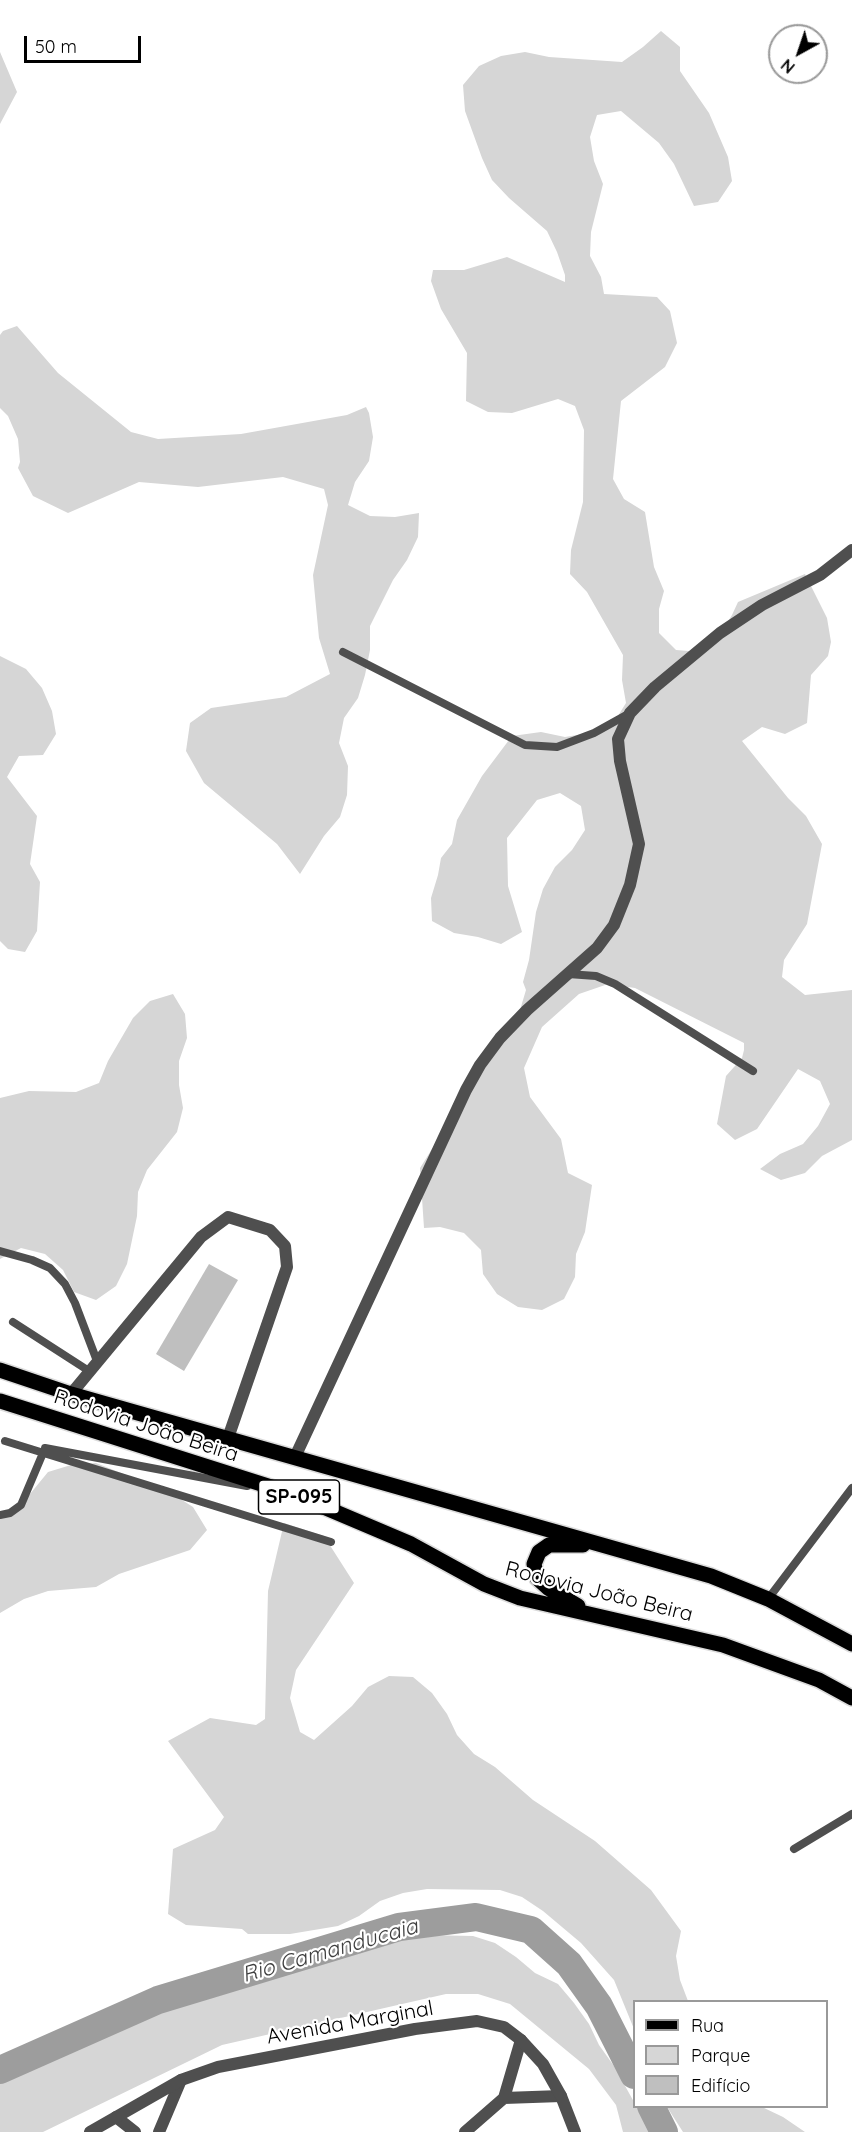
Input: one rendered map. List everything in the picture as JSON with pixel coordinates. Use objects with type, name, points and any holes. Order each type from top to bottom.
[{"type":"main road","name":"Rodovia João Beira","points":[[0,1370],[70,1394],[711,1576],[768,1599],[852,1644]]},
{"type":"main road","name":"Rodovia João Beira","points":[[0,1401],[293,1494],[411,1544],[484,1584],[520,1598],[723,1645],[819,1680],[852,1698]]},
{"type":"main road","points":[[590,1614],[548,1588],[537,1578],[534,1564],[539,1552],[549,1545],[601,1545]]},
{"type":"street","points":[[295,1457],[466,1090],[480,1065],[500,1038],[527,1010],[597,948],[614,925],[630,885],[639,843],[620,761],[618,738],[630,713],[655,687],[720,633],[762,604],[820,575],[852,550]]},
{"type":"street","points":[[70,1394],[201,1237],[228,1216],[270,1230],[285,1246],[287,1268],[228,1438]]},
{"type":"street","name":"Avenida Marginal","points":[[90,2132],[181,2080],[218,2067],[414,2029],[477,2021],[504,2027],[521,2040],[543,2064],[561,2096],[575,2132]]},
{"type":"street","points":[[465,2132],[504,2098],[521,2040]]},
{"type":"street","points":[[159,2132],[181,2080]]},
{"type":"street","points":[[504,2098],[561,2096]]},
{"type":"street","points":[[116,2117],[135,2132]]},
{"type":"lane","points":[[343,652],[525,745],[557,747],[594,734],[630,713]]},
{"type":"lane","points":[[568,974],[596,976],[615,984],[753,1071]]},
{"type":"lane","points":[[0,1251],[50,1268],[64,1284],[75,1304],[93,1366]]},
{"type":"lane","points":[[13,1322],[93,1366]]},
{"type":"lane","points":[[2,1440],[293,1494]]},
{"type":"lane","points":[[2,1440],[331,1542]]},
{"type":"lane","points":[[0,1515],[10,1513],[21,1505],[43,1453]]},
{"type":"lane","points":[[768,1599],[852,1488]]},
{"type":"lane","points":[[794,1849],[852,1814]]},
{"type":"green space","points":[[661,31],[680,47],[680,71],[709,113],[728,157],[732,181],[718,202],[694,206],[674,164],[659,143],[621,111],[597,115],[590,137],[594,161],[603,184],[591,232],[590,256],[601,277],[604,294],[657,297],[670,311],[677,343],[665,367],[621,401],[613,479],[624,499],[645,512],[654,567],[664,591],[659,609],[659,633],[676,650],[701,652],[719,636],[738,602],[805,574],[827,618],[831,642],[828,656],[811,675],[807,723],[785,734],[762,727],[742,741],[788,798],[806,816],[822,844],[807,924],[784,960],[782,977],[805,995],[852,990],[852,1140],[822,1156],[805,1173],[781,1180],[760,1169],[780,1154],[803,1144],[818,1126],[830,1104],[820,1081],[798,1069],[757,1129],[735,1140],[717,1124],[726,1076],[742,1058],[744,1043],[635,988],[608,984],[579,994],[542,1027],[524,1068],[530,1097],[561,1139],[568,1173],[592,1185],[585,1232],[576,1254],[575,1277],[564,1299],[542,1310],[518,1307],[497,1294],[483,1274],[481,1250],[464,1233],[440,1227],[424,1228],[420,1168],[520,1010],[526,990],[523,982],[529,960],[536,912],[543,889],[555,867],[572,850],[585,830],[581,806],[560,793],[537,800],[507,838],[508,886],[522,932],[501,944],[454,933],[432,921],[431,898],[441,858],[452,844],[457,820],[482,776],[512,736],[541,732],[565,737],[589,733],[613,724],[626,703],[622,680],[623,655],[587,592],[570,574],[571,550],[583,502],[584,430],[575,406],[558,399],[512,413],[488,412],[466,401],[467,353],[441,309],[431,281],[433,270],[464,270],[507,257],[565,282],[565,275],[557,252],[547,231],[492,180],[482,158],[465,111],[463,85],[479,66],[501,56],[525,52],[549,57],[622,62]]},
{"type":"green space","points":[[0,52],[17,92],[0,124]]},
{"type":"green space","points":[[17,326],[58,373],[131,432],[158,439],[241,434],[347,415],[366,407],[373,437],[369,461],[355,482],[348,505],[370,516],[395,517],[419,513],[418,537],[370,626],[370,650],[365,675],[358,698],[344,718],[339,743],[348,766],[347,795],[340,817],[324,836],[300,874],[277,844],[204,783],[186,751],[190,723],[211,708],[286,697],[330,674],[319,638],[313,575],[328,505],[324,489],[283,477],[198,487],[139,482],[68,513],[33,496],[18,468],[20,462],[18,439],[8,416],[0,408],[0,335],[3,331]]},
{"type":"green space","points":[[0,656],[26,669],[42,688],[52,711],[56,734],[43,755],[19,756],[7,777],[37,816],[30,864],[40,882],[37,931],[25,952],[8,949],[0,941]]},
{"type":"green space","points":[[173,994],[185,1014],[187,1038],[179,1061],[179,1085],[183,1108],[177,1132],[147,1170],[138,1192],[137,1216],[127,1264],[116,1286],[96,1300],[74,1292],[63,1270],[45,1254],[21,1248],[0,1259],[0,1098],[29,1091],[76,1092],[99,1083],[108,1061],[133,1018],[150,1001]]},
{"type":"green space","points":[[96,1463],[171,1493],[193,1507],[207,1530],[190,1550],[119,1574],[96,1587],[48,1591],[24,1599],[0,1613],[0,1513],[21,1505],[48,1472],[71,1465]]},
{"type":"green space","points":[[284,1523],[324,1536],[354,1583],[296,1670],[290,1698],[300,1732],[314,1740],[352,1706],[368,1687],[389,1676],[413,1677],[432,1693],[447,1714],[457,1735],[474,1754],[495,1767],[533,1800],[595,1841],[651,1890],[681,1931],[676,1956],[680,1980],[688,2000],[633,2000],[633,2027],[614,1980],[581,1943],[543,1911],[522,1897],[500,1890],[427,1889],[403,1893],[380,1901],[359,1916],[338,1926],[290,1934],[248,1934],[242,1929],[186,1925],[168,1914],[173,1849],[215,1830],[224,1817],[168,1741],[210,1718],[256,1725],[265,1719],[268,1591]]},
{"type":"green space","points":[[424,1935],[473,1936],[495,1943],[535,1973],[558,1984],[589,2024],[599,2045],[633,2100],[633,2108],[639,2108],[652,2132],[623,2132],[616,2105],[589,2069],[510,2004],[478,1994],[446,1994],[222,2045],[43,2132],[0,2132],[0,2078],[60,2039],[230,1967],[262,1976],[283,1966],[307,1962],[352,1943],[376,1939],[400,1939]]},
{"type":"green space","points":[[668,2108],[764,2108],[783,2117],[805,2132],[683,2132]]},
{"type":"building","points":[[209,1264],[238,1280],[184,1371],[156,1354]]},
{"type":"waterway","name":"Rio Camanducaia","points":[[0,2070],[158,2000],[399,1927],[476,1917],[531,1930],[569,1964],[599,2006],[633,2073]]},
{"type":"waterway","name":"Rio Camanducaia","points":[[652,2108],[664,2132]]}]
